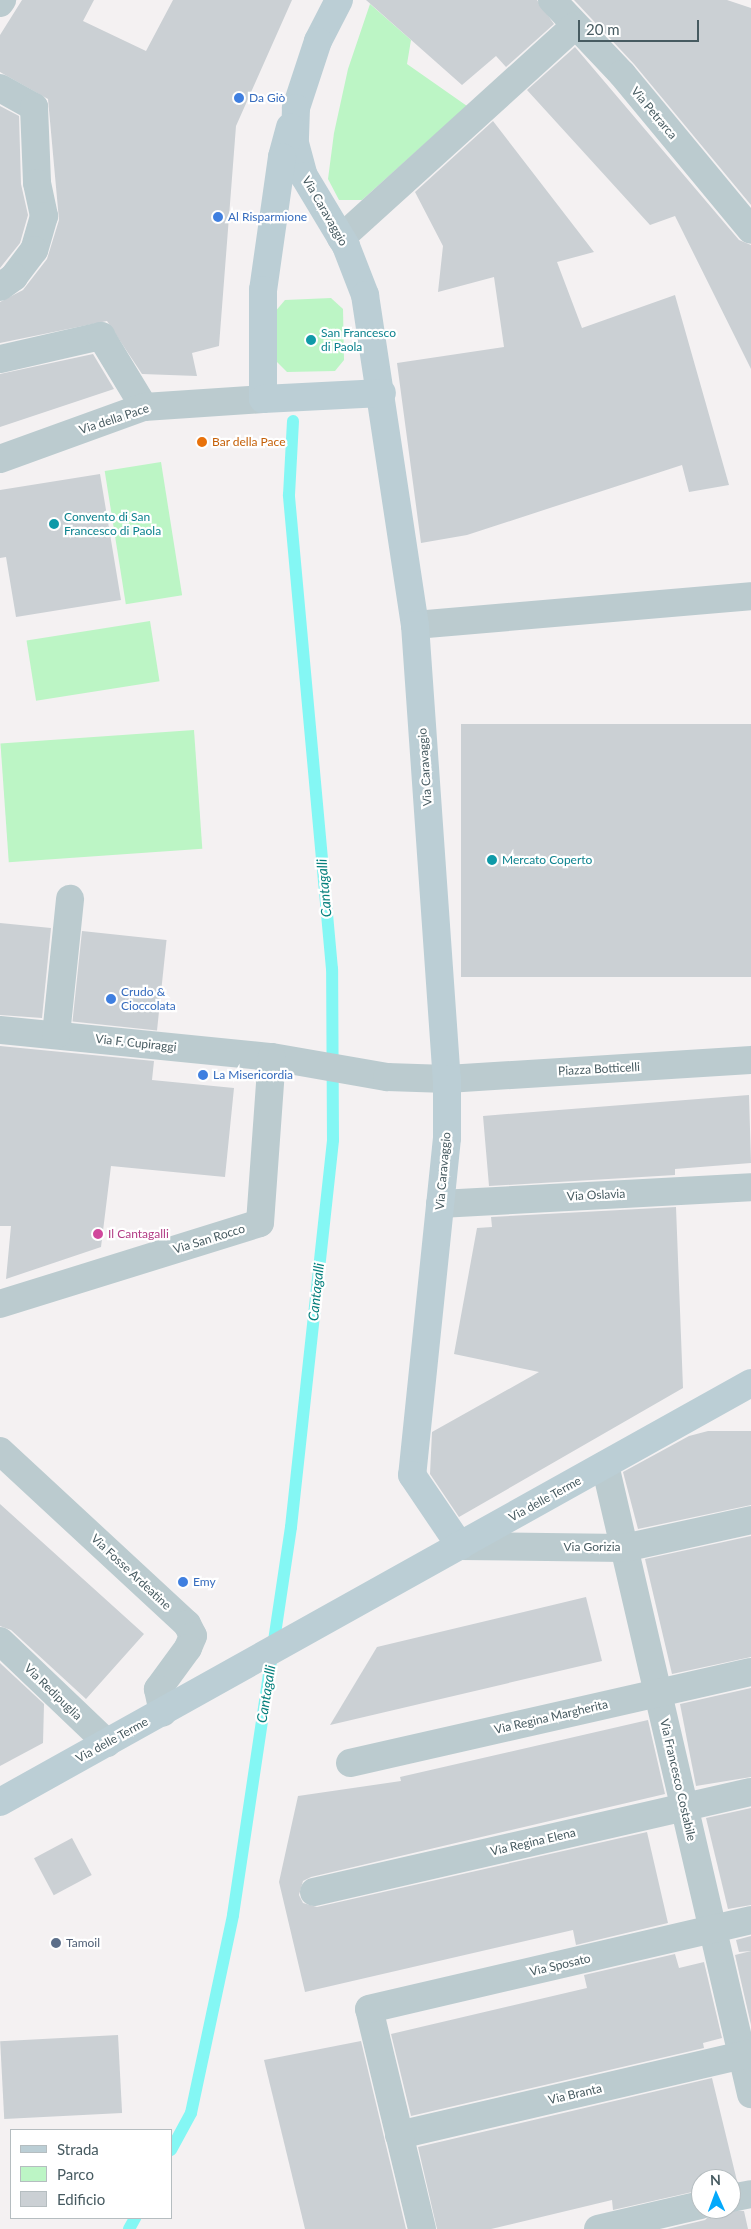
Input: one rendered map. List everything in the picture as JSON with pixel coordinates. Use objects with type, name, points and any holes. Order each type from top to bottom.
[{"type":"main road","name":"Via Caravaggio","points":[[339,0],[318,41],[296,108],[295,143],[304,176],[341,238],[365,295],[382,393],[415,625],[447,1079],[440,1204],[412,1475],[460,1546]]},
{"type":"main road","points":[[296,108],[282,157],[263,290],[263,399],[382,393]]},
{"type":"main road","name":"Via delle Terme","points":[[0,1802],[106,1742],[224,1679],[751,1383]]},
{"type":"main road","points":[[711,1405],[751,1396]]},
{"type":"street","name":"Via Petrarca","points":[[552,0],[622,74],[751,230]]},
{"type":"street","points":[[341,238],[575,26]]},
{"type":"street","points":[[0,88],[34,107],[37,183],[44,216],[34,250],[14,278],[0,287]]},
{"type":"street","points":[[0,359],[101,336],[144,406]]},
{"type":"street","name":"Via della Pace","points":[[0,459],[144,406],[263,399]]},
{"type":"street","points":[[415,625],[751,596]]},
{"type":"street","points":[[56,1035],[70,899]]},
{"type":"street","name":"Via F. Cupiraggi","points":[[0,1030],[272,1057],[372,1077]]},
{"type":"street","name":"Via San Rocco","points":[[0,1304],[260,1223],[272,1057]]},
{"type":"street","name":"Piazza Botticelli","points":[[372,1077],[447,1079],[751,1060]]},
{"type":"street","name":"Via Oslavia","points":[[440,1204],[751,1186]]},
{"type":"street","name":"Via Fosse Ardeatine","points":[[0,1451],[187,1624],[193,1636],[188,1648],[164,1675],[158,1689],[163,1712]]},
{"type":"street","name":"Via Francesco Costabile","points":[[605,1465],[713,1929],[746,2054],[751,2094]]},
{"type":"street","name":"Via Gorizia","points":[[460,1546],[624,1548],[751,1520]]},
{"type":"street","name":"Via Redipuglia","points":[[0,1641],[106,1742]]},
{"type":"street","name":"Via Regina Margherita","points":[[350,1763],[751,1672]]},
{"type":"street","name":"Via Regina Elena","points":[[314,1892],[751,1792]]},
{"type":"street","name":"Via Sposato","points":[[399,2135],[369,2009],[751,1920]]},
{"type":"street","name":"Via Branta","points":[[399,2135],[746,2054]]},
{"type":"street","points":[[399,2135],[422,2229]]},
{"type":"street","points":[[598,2229],[691,2207]]},
{"type":"green space","points":[[370,4],[411,40],[407,64],[467,106],[362,200],[339,200],[328,179],[334,133],[348,69]]},
{"type":"green space","points":[[331,298],[343,309],[344,360],[335,371],[287,372],[275,360],[274,313],[285,300]]},
{"type":"green space","points":[[161,462],[182,595],[126,604],[105,471]]},
{"type":"green space","points":[[150,621],[160,681],[36,701],[27,641]]},
{"type":"green space","points":[[194,730],[202,849],[9,862],[0,744]]},
{"type":"building","points":[[22,0],[94,0],[83,21],[146,51],[173,0],[292,0],[236,126],[219,346],[192,353],[197,376],[142,374],[107,321],[0,343],[0,302],[23,290],[47,259],[59,220],[48,99],[0,72],[0,35]]},
{"type":"building","points":[[366,0],[537,0],[554,24],[506,67],[496,56],[462,85]]},
{"type":"building","points":[[574,0],[727,0],[751,8],[751,205],[634,64]]},
{"type":"building","points":[[575,47],[739,240],[751,245],[751,369],[675,216],[650,225],[527,90]]},
{"type":"building","points":[[0,106],[19,116],[21,184],[28,215],[20,243],[0,268]]},
{"type":"building","points":[[493,121],[594,252],[557,262],[582,328],[675,295],[729,485],[689,492],[682,465],[467,535],[421,543],[397,363],[504,347],[494,277],[438,292],[443,246],[415,192]]},
{"type":"building","points":[[93,354],[114,389],[0,427],[0,374]]},
{"type":"building","name":"Convento di San Francesco di Paola","points":[[100,474],[121,600],[16,617],[6,557],[0,558],[0,490]]},
{"type":"building","points":[[461,724],[751,724],[751,977],[461,977]]},
{"type":"building","points":[[0,923],[51,928],[42,1018],[0,1015]]},
{"type":"building","points":[[82,931],[167,940],[157,1030],[72,1022]]},
{"type":"building","points":[[0,1046],[154,1061],[152,1080],[234,1088],[225,1177],[111,1166],[101,1247],[6,1279],[11,1226],[0,1226]]},
{"type":"building","points":[[749,1095],[751,1163],[675,1169],[675,1175],[489,1186],[483,1116]]},
{"type":"building","points":[[676,1207],[683,1388],[459,1517],[430,1474],[432,1432],[539,1372],[454,1354],[477,1228],[492,1227],[491,1217]]},
{"type":"building","points":[[708,1431],[751,1431],[751,1505],[638,1529],[623,1472],[689,1436]]},
{"type":"building","points":[[0,1504],[144,1634],[86,1699],[11,1630],[0,1626]]},
{"type":"building","points":[[751,1536],[751,1657],[672,1674],[645,1559]]},
{"type":"building","points":[[586,1597],[602,1661],[330,1725],[377,1647]]},
{"type":"building","points":[[0,1663],[44,1704],[43,1743],[0,1766]]},
{"type":"building","points":[[751,1688],[751,1777],[696,1786],[680,1704]]},
{"type":"building","points":[[648,1720],[665,1794],[311,1877],[303,1881],[299,1895],[303,1903],[317,1907],[647,1832],[668,1923],[576,1945],[573,1930],[305,1992],[279,1882],[298,1796],[401,1781],[400,1777]]},
{"type":"building","points":[[751,1808],[751,1905],[728,1909],[706,1818]]},
{"type":"building","points":[[72,1838],[92,1875],[54,1895],[34,1858]]},
{"type":"building","points":[[751,1936],[751,1951],[739,1952],[736,1940]]},
{"type":"building","points":[[751,1951],[751,2025],[735,1955]]},
{"type":"building","points":[[675,1954],[679,1968],[704,1962],[722,2038],[703,2043],[704,2048],[411,2116],[391,2034],[587,1988],[584,1975]]},
{"type":"building","points":[[118,2035],[122,2113],[4,2119],[0,2041]]},
{"type":"building","points":[[361,2041],[406,2229],[305,2229],[264,2060]]},
{"type":"building","points":[[712,2078],[734,2169],[691,2169],[691,2192],[613,2210],[612,2200],[491,2229],[437,2229],[418,2147]]},
{"type":"building","points":[[741,2211],[744,2211],[748,2229],[667,2229],[705,2220],[741,2219]]},
{"type":"waterway","name":"Cantagalli","points":[[172,2148],[191,2113],[233,1915],[291,1527],[333,1140],[332,969],[289,495],[293,421]]},
{"type":"waterway","name":"Cantagalli","points":[[129,2229],[134,2219]]},
{"type":"place","name":"Da Giò","points":[[239,98]]},
{"type":"place","name":"Al Risparmione","points":[[218,217]]},
{"type":"place","name":"San Francesco di Paola","points":[[311,340]]},
{"type":"place","name":"Bar della Pace","points":[[202,442]]},
{"type":"place","name":"Convento di San Francesco di Paola","points":[[54,524]]},
{"type":"place","name":"Mercato Coperto","points":[[492,860]]},
{"type":"place","name":"Crudo & Cioccolata","points":[[111,999]]},
{"type":"place","name":"La Misericordia","points":[[203,1075]]},
{"type":"place","name":"Il Cantagalli","points":[[98,1234]]},
{"type":"place","name":"Emy","points":[[183,1582]]},
{"type":"place","name":"Tamoil","points":[[56,1943]]}]
